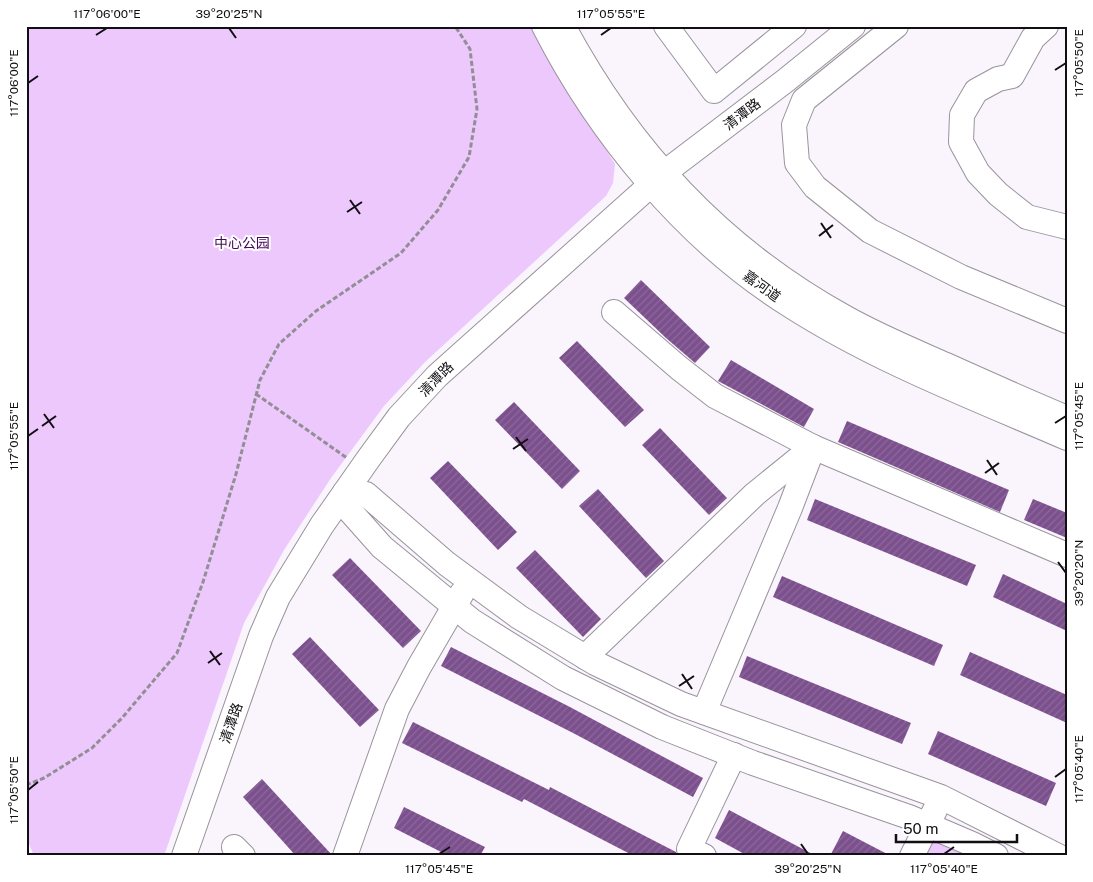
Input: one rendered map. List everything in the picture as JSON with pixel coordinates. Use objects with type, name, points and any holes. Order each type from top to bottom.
[{"type":"street","name":"嘉河道","points":[[544,26],[562,60],[587,99],[658,179],[728,238],[787,281],[845,318],[916,352],[1067,418]]},
{"type":"street","name":"嘉河道","points":[[563,26],[605,96],[643,148],[658,179],[686,221],[733,264],[772,294],[809,317],[880,356],[1067,438]]},
{"type":"street","points":[[666,26],[714,91],[794,26]]},
{"type":"street","name":"清潭路","points":[[184,856],[261,636],[278,597],[322,525],[400,417],[437,376],[658,179],[853,26]]},
{"type":"street","points":[[896,26],[804,100],[794,126],[797,163],[814,187],[870,231],[961,277],[1067,322]]},
{"type":"street","points":[[1046,26],[1033,38],[1012,76],[998,79],[976,92],[962,115],[961,142],[978,173],[1027,217],[1067,227]]},
{"type":"street","points":[[614,312],[715,396],[813,447],[1067,555]]},
{"type":"street","points":[[585,657],[755,494],[813,447]]},
{"type":"street","points":[[704,712],[790,508],[813,447]]},
{"type":"street","points":[[996,856],[927,825],[662,727],[563,678],[472,621],[382,547],[350,511],[345,492],[366,494],[447,564],[519,618],[585,657],[681,704],[941,797],[1058,856]]},
{"type":"street","points":[[345,856],[397,709],[469,580]]},
{"type":"street","points":[[704,856],[689,849],[734,755]]},
{"type":"street","points":[[912,856],[941,797]]},
{"type":"path","points":[[26,785],[44,778],[92,748],[122,718],[177,653],[203,582],[236,474],[260,380],[279,344],[316,311],[401,253],[438,210],[469,157],[477,109],[470,49],[455,26]]},
{"type":"path","points":[[256,394],[362,468]]},
{"type":"green space","name":"中心公园","points":[[26,26],[531,26],[551,62],[615,164],[613,183],[606,196],[425,362],[384,406],[331,478],[284,550],[244,623],[164,856],[34,856],[26,836]]},
{"type":"green space","points":[[930,837],[975,856],[921,856]]},
{"type":"building","points":[[641,280],[710,347],[695,363],[624,298]]},
{"type":"building","points":[[577,341],[644,410],[625,427],[559,358]]},
{"type":"building","points":[[731,360],[814,409],[804,427],[718,381]]},
{"type":"building","points":[[514,402],[580,471],[562,489],[495,420]]},
{"type":"building","points":[[847,421],[1009,490],[1000,512],[838,442]]},
{"type":"building","points":[[660,428],[727,498],[709,515],[642,445]]},
{"type":"building","points":[[448,461],[517,532],[498,550],[430,478]]},
{"type":"building","points":[[598,489],[664,561],[646,578],[579,506]]},
{"type":"building","points":[[815,499],[976,565],[967,586],[807,520]]},
{"type":"building","points":[[1033,499],[1067,513],[1067,538],[1024,520]]},
{"type":"building","points":[[535,550],[601,619],[583,637],[516,568]]},
{"type":"building","points":[[350,558],[421,631],[403,648],[332,575]]},
{"type":"building","points":[[1003,574],[1067,604],[1067,631],[993,597]]},
{"type":"building","points":[[782,576],[943,645],[934,666],[773,597]]},
{"type":"building","points":[[310,637],[379,710],[360,727],[292,654]]},
{"type":"building","points":[[451,647],[568,706],[703,778],[693,797],[441,666]]},
{"type":"building","points":[[970,652],[1067,695],[1067,723],[960,675]]},
{"type":"building","points":[[747,656],[911,723],[902,744],[739,677]]},
{"type":"building","points":[[413,722],[549,790],[550,787],[676,852],[677,856],[634,856],[524,799],[522,802],[402,743]]},
{"type":"building","points":[[938,731],[1056,783],[1046,806],[928,754]]},
{"type":"building","points":[[262,779],[332,856],[296,856],[243,797]]},
{"type":"building","points":[[404,807],[485,847],[480,856],[449,856],[394,828]]},
{"type":"building","points":[[729,810],[816,856],[748,856],[715,838]]},
{"type":"building","points":[[843,831],[891,856],[830,856]]}]
